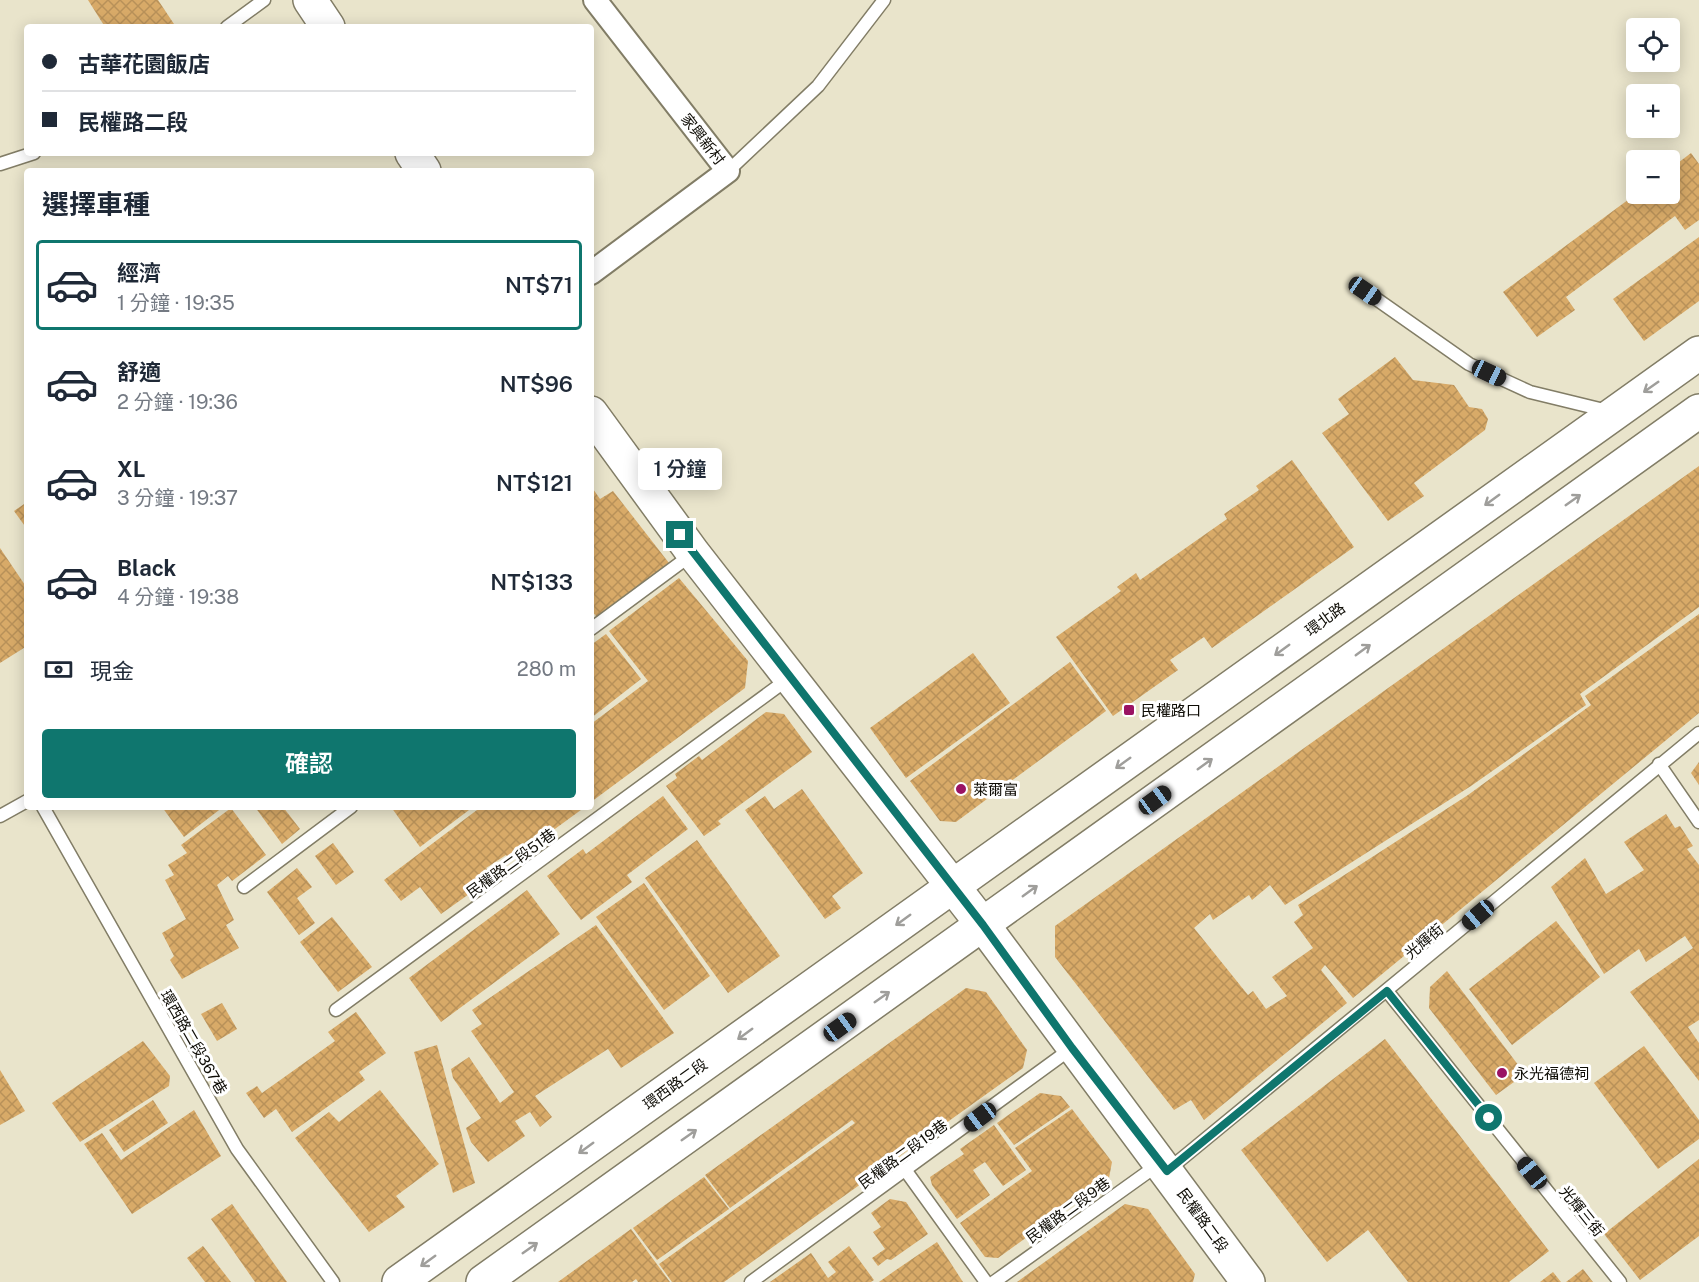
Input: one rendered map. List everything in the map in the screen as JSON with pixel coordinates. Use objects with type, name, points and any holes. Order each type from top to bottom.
[{"type":"main road","points":[[310,0],[326,24]]},
{"type":"main road","name":"環北路","points":[[951,886],[1699,353]]},
{"type":"main road","points":[[483,1282],[983,925],[1480,565],[1699,411]]},
{"type":"main road","name":"民權路二段","points":[[595,424],[983,925],[1072,1048],[1164,1167],[1248,1282]]},
{"type":"main road","name":"環西路二段","points":[[399,1282],[951,886]]},
{"type":"street","name":"家興新村","points":[[594,271],[728,171],[595,0]]},
{"type":"lane","points":[[231,24],[264,0]]},
{"type":"lane","points":[[728,171],[819,86],[884,0]]},
{"type":"lane","points":[[0,164],[25,156]]},
{"type":"lane","points":[[1365,291],[1469,364],[1530,392],[1615,412]]},
{"type":"lane","points":[[594,627],[693,553]]},
{"type":"lane","name":"民權路二段51巷","points":[[336,1010],[790,677]]},
{"type":"lane","name":"光輝街","points":[[1164,1167],[1387,991],[1699,733]]},
{"type":"lane","points":[[1659,764],[1699,822]]},
{"type":"lane","points":[[0,816],[24,803]]},
{"type":"lane","name":"環西路二段367巷","points":[[45,810],[237,1149],[333,1282]]},
{"type":"lane","points":[[244,887],[347,810]]},
{"type":"lane","name":"光輝三街","points":[[1387,991],[1620,1282]]},
{"type":"lane","name":"民權路二段19巷","points":[[751,1282],[1072,1048]]},
{"type":"lane","name":"民權路二段9巷","points":[[994,1282],[1164,1167]]},
{"type":"lane","points":[[906,1171],[986,1282]]},
{"type":"building","points":[[88,0],[158,0],[174,24],[103,24]]},
{"type":"building","points":[[1691,153],[1699,164],[1699,220],[1685,230],[1675,216],[1566,297],[1575,310],[1537,337],[1503,292],[1626,201],[1626,204],[1680,204],[1680,161]]},
{"type":"building","points":[[1699,237],[1699,301],[1644,341],[1613,299]]},
{"type":"building","points":[[1395,357],[1413,380],[1454,385],[1469,407],[1482,409],[1488,419],[1485,430],[1414,483],[1424,496],[1388,521],[1322,433],[1349,414],[1338,399]]},
{"type":"building","points":[[1292,460],[1354,547],[1212,648],[1204,637],[1170,660],[1178,670],[1113,716],[1056,637],[1121,591],[1117,587],[1136,573],[1140,580],[1227,519],[1224,514],[1259,490],[1256,486]]},
{"type":"building","points":[[1699,466],[1699,607],[1580,694],[1586,705],[1471,786],[1285,905],[1270,885],[1252,900],[1249,895],[1213,920],[1210,914],[1194,928],[1248,995],[1253,991],[1266,1009],[1287,996],[1272,977],[1313,948],[1294,922],[1303,915],[1298,905],[1468,795],[1591,705],[1585,696],[1699,614],[1699,713],[1353,998],[1325,965],[1321,970],[1347,1003],[1204,1120],[1191,1100],[1174,1110],[1055,957],[1055,926]]},
{"type":"building","points":[[594,490],[600,499],[613,491],[669,563],[596,617]]},
{"type":"building","points":[[24,504],[24,525],[14,511]]},
{"type":"building","points":[[0,548],[24,584],[24,648],[0,663]]},
{"type":"building","points":[[679,578],[748,661],[745,688],[594,800],[594,722],[648,681],[609,631]]},
{"type":"building","points":[[606,634],[641,679],[594,716],[594,643]]},
{"type":"building","points":[[973,653],[1010,703],[906,778],[870,728]]},
{"type":"building","points":[[1070,662],[1106,711],[956,822],[940,821],[910,781]]},
{"type":"building","points":[[766,712],[784,714],[812,752],[718,821],[721,824],[704,836],[666,786],[677,778],[675,774],[699,756],[702,760]]},
{"type":"building","points":[[1699,762],[1699,785],[1691,773]]},
{"type":"building","points":[[802,789],[863,873],[832,896],[841,908],[825,919],[745,810],[765,796],[774,809]]},
{"type":"building","points":[[663,796],[688,829],[627,875],[632,882],[581,920],[547,876],[583,849],[586,854]]},
{"type":"building","points":[[164,810],[219,810],[184,837]]},
{"type":"building","points":[[228,810],[232,810],[266,855],[232,881],[228,876],[217,885],[234,920],[226,925],[239,948],[182,979],[170,960],[174,956],[162,933],[186,919],[165,880],[174,875],[168,865],[187,853],[181,845]]},
{"type":"building","points":[[257,810],[285,810],[300,829],[282,844]]},
{"type":"building","points":[[393,810],[469,810],[420,847]]},
{"type":"building","points":[[477,810],[581,810],[511,861],[506,855],[486,868],[493,877],[441,914],[420,887],[401,901],[384,880]]},
{"type":"building","points":[[1666,814],[1675,828],[1680,826],[1693,846],[1687,849],[1699,865],[1699,1020],[1688,1027],[1699,1043],[1699,1081],[1630,992],[1693,948],[1685,936],[1646,962],[1639,949],[1604,974],[1551,887],[1585,858],[1606,894],[1644,870],[1624,842]]},
{"type":"building","points":[[697,840],[780,956],[728,993],[645,878]]},
{"type":"building","points":[[333,843],[354,872],[336,885],[315,856]]},
{"type":"building","points":[[297,868],[312,887],[297,898],[315,923],[299,935],[267,892]]},
{"type":"building","points":[[644,883],[710,976],[664,1010],[596,917]]},
{"type":"building","points":[[527,890],[560,934],[441,1022],[409,978]]},
{"type":"building","points":[[332,917],[372,967],[338,992],[300,942]]},
{"type":"building","points":[[1556,921],[1600,977],[1512,1045],[1469,989]]},
{"type":"building","points":[[596,925],[674,1033],[621,1068],[608,1049],[535,1096],[552,1117],[540,1127],[530,1112],[515,1121],[525,1136],[488,1162],[471,1142],[466,1128],[481,1118],[453,1078],[451,1069],[469,1057],[500,1103],[514,1092],[471,1031],[482,1024],[472,1010]]},
{"type":"building","points":[[1447,971],[1525,1074],[1496,1095],[1429,1008],[1430,987]]},
{"type":"building","points":[[966,988],[986,992],[1027,1050],[1023,1068],[724,1282],[672,1282],[659,1264],[855,1123],[852,1120],[730,1208],[705,1175]]},
{"type":"building","points":[[222,1003],[237,1029],[217,1041],[201,1014]]},
{"type":"building","points":[[356,1012],[386,1053],[359,1072],[365,1080],[292,1132],[276,1109],[264,1118],[246,1093],[257,1086],[262,1093],[335,1041],[328,1032]]},
{"type":"building","points":[[1385,1039],[1549,1251],[1509,1282],[1408,1282],[1368,1230],[1327,1262],[1241,1150]]},
{"type":"building","points":[[143,1041],[170,1076],[169,1086],[80,1142],[52,1103]]},
{"type":"building","points":[[437,1045],[475,1183],[453,1193],[414,1052]]},
{"type":"building","points":[[1644,1046],[1699,1120],[1699,1139],[1658,1169],[1594,1083]]},
{"type":"building","points":[[0,1070],[25,1111],[0,1125]]},
{"type":"building","points":[[380,1090],[439,1164],[396,1196],[405,1207],[369,1232],[295,1138],[329,1112],[339,1122]]},
{"type":"building","points":[[1040,1093],[1061,1096],[1070,1107],[1014,1145],[997,1123]]},
{"type":"building","points":[[153,1100],[168,1123],[124,1152],[109,1130]]},
{"type":"building","points":[[1072,1109],[1112,1162],[1109,1178],[998,1258],[985,1257],[960,1223],[1032,1171],[1015,1148]]},
{"type":"building","points":[[194,1110],[221,1156],[132,1214],[84,1144],[102,1133],[121,1160]]},
{"type":"building","points":[[994,1125],[1026,1170],[1003,1186],[985,1162],[973,1170],[990,1195],[957,1219],[932,1185],[930,1177],[964,1154],[960,1149]]},
{"type":"building","points":[[1699,1159],[1699,1236],[1640,1280],[1604,1234]]},
{"type":"building","points":[[704,1177],[729,1209],[657,1260],[633,1228]]},
{"type":"building","points":[[890,1199],[906,1202],[928,1234],[891,1260],[887,1259],[878,1266],[872,1258],[885,1249],[873,1232],[881,1227],[871,1213]]},
{"type":"building","points":[[232,1204],[287,1282],[255,1282],[211,1219]]},
{"type":"building","points":[[1125,1204],[1148,1209],[1195,1274],[1193,1282],[1017,1282]]},
{"type":"building","points":[[631,1229],[670,1282],[638,1282],[636,1279],[632,1282],[558,1282]]},
{"type":"building","points":[[937,1242],[963,1282],[879,1282],[893,1272]]},
{"type":"building","points":[[203,1246],[231,1282],[205,1282],[187,1258]]},
{"type":"building","points":[[849,1246],[874,1280],[871,1282],[770,1282],[811,1253],[828,1278],[836,1272],[828,1262]]},
{"type":"building","points":[[1583,1269],[1593,1282],[1566,1282]]},
{"type":"building","points":[[1553,1272],[1561,1282],[1540,1282]]},
{"type":"place","name":"民權路口","points":[[1129,710]]},
{"type":"place","name":"萊爾富","points":[[961,789]]},
{"type":"place","name":"永光福德祠","points":[[1502,1073]]},
{"type":"route","points":[[680,535],[983,925],[1072,1048],[1167,1171],[1387,991],[1489,1118]]}]
